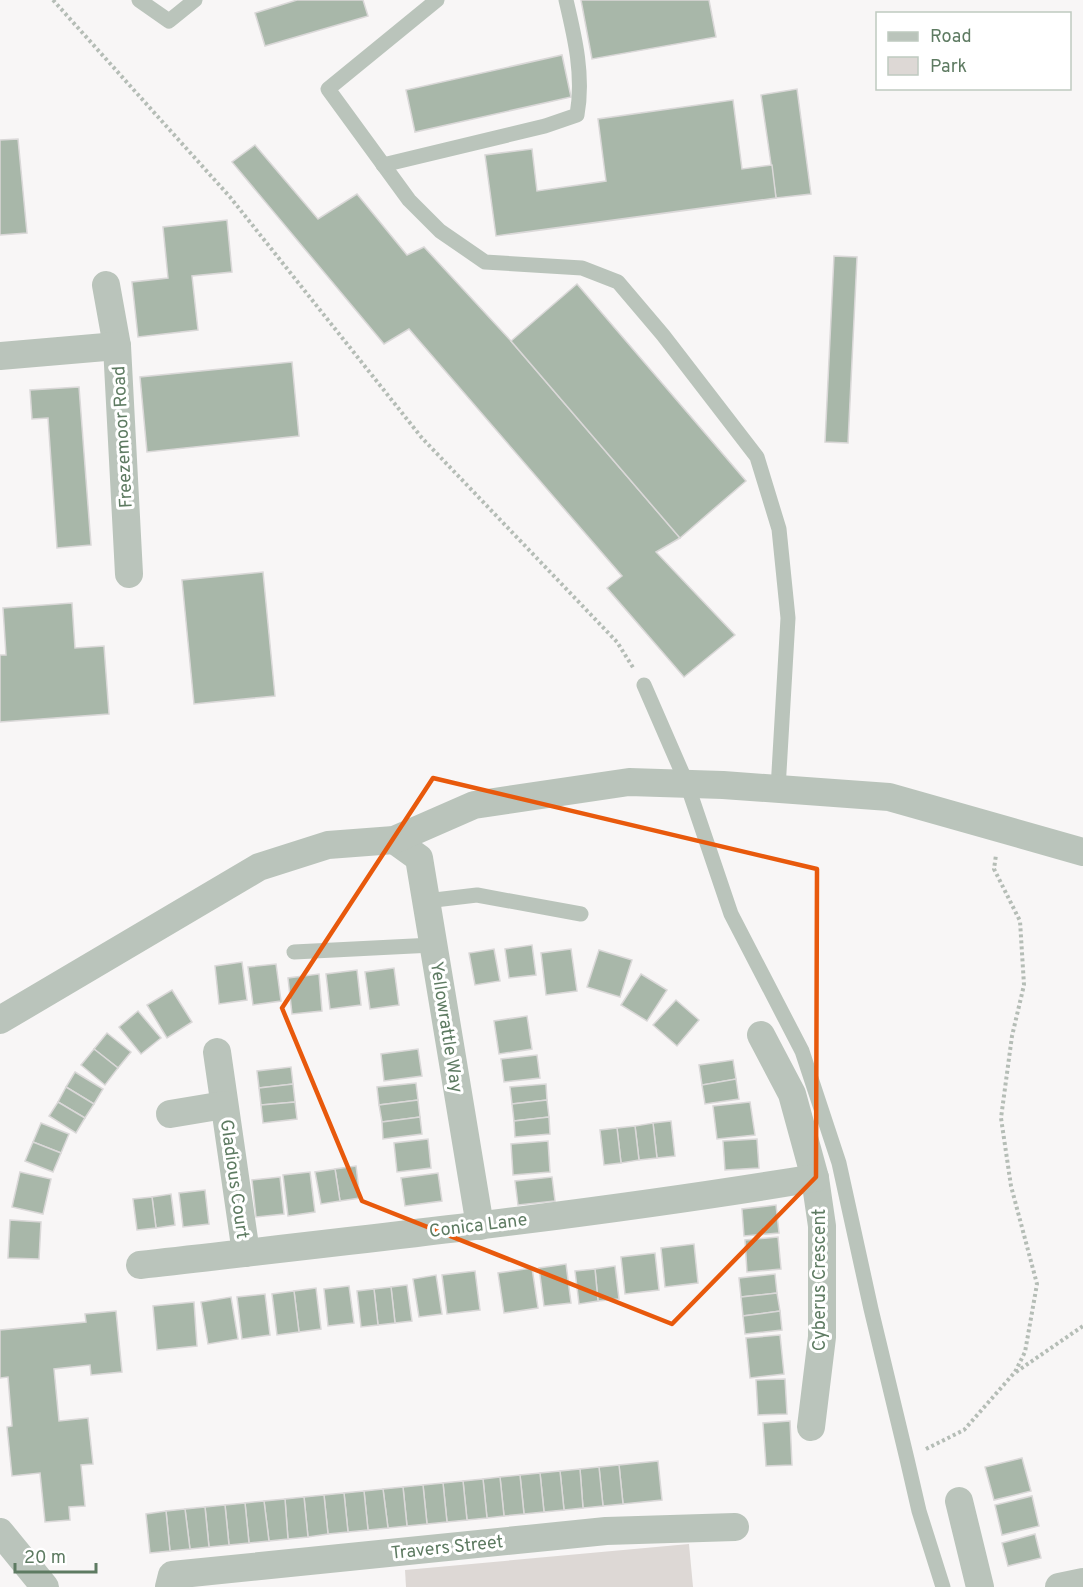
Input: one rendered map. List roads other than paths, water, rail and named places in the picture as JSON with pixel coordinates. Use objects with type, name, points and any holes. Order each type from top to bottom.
[{"type":"street","points":[[106,285],[117,346]]},
{"type":"street","name":"Freezemoor Road","points":[[0,356],[117,346],[129,574]]},
{"type":"street","points":[[0,1020],[259,867],[328,845],[394,840],[474,805],[629,782],[687,783],[889,797],[1083,852]]},
{"type":"street","name":"Yellowrattle Way","points":[[394,840],[419,858],[480,1226]]},
{"type":"street","name":"Cyberus Crescent","points":[[761,1035],[792,1094],[815,1178],[822,1226],[822,1337],[811,1427]]},
{"type":"street","name":"Gladious Court","points":[[217,1052],[246,1253]]},
{"type":"street","name":"Gladious Court","points":[[170,1114],[224,1105]]},
{"type":"street","name":"Conica Lane","points":[[140,1266],[480,1226],[815,1178]]},
{"type":"street","points":[[959,1501],[980,1587]]},
{"type":"street","name":"Travers Street","points":[[169,1587],[172,1575],[606,1531],[735,1527]]},
{"type":"street","points":[[0,1532],[45,1587]]},
{"type":"street","points":[[1059,1587],[1083,1582]]},
{"type":"lane","points":[[139,0],[169,21],[195,0]]},
{"type":"lane","points":[[437,0],[328,90],[409,200],[440,231],[485,262],[582,268],[618,282],[663,335],[757,457],[778,529],[788,618],[778,789]]},
{"type":"lane","points":[[383,165],[545,126],[577,115],[580,100],[578,51],[566,0]]},
{"type":"lane","points":[[644,685],[687,783],[731,914],[802,1051],[839,1163],[919,1510],[943,1587]]},
{"type":"lane","points":[[426,901],[477,895],[581,914]]},
{"type":"lane","points":[[294,952],[433,945]]}]
